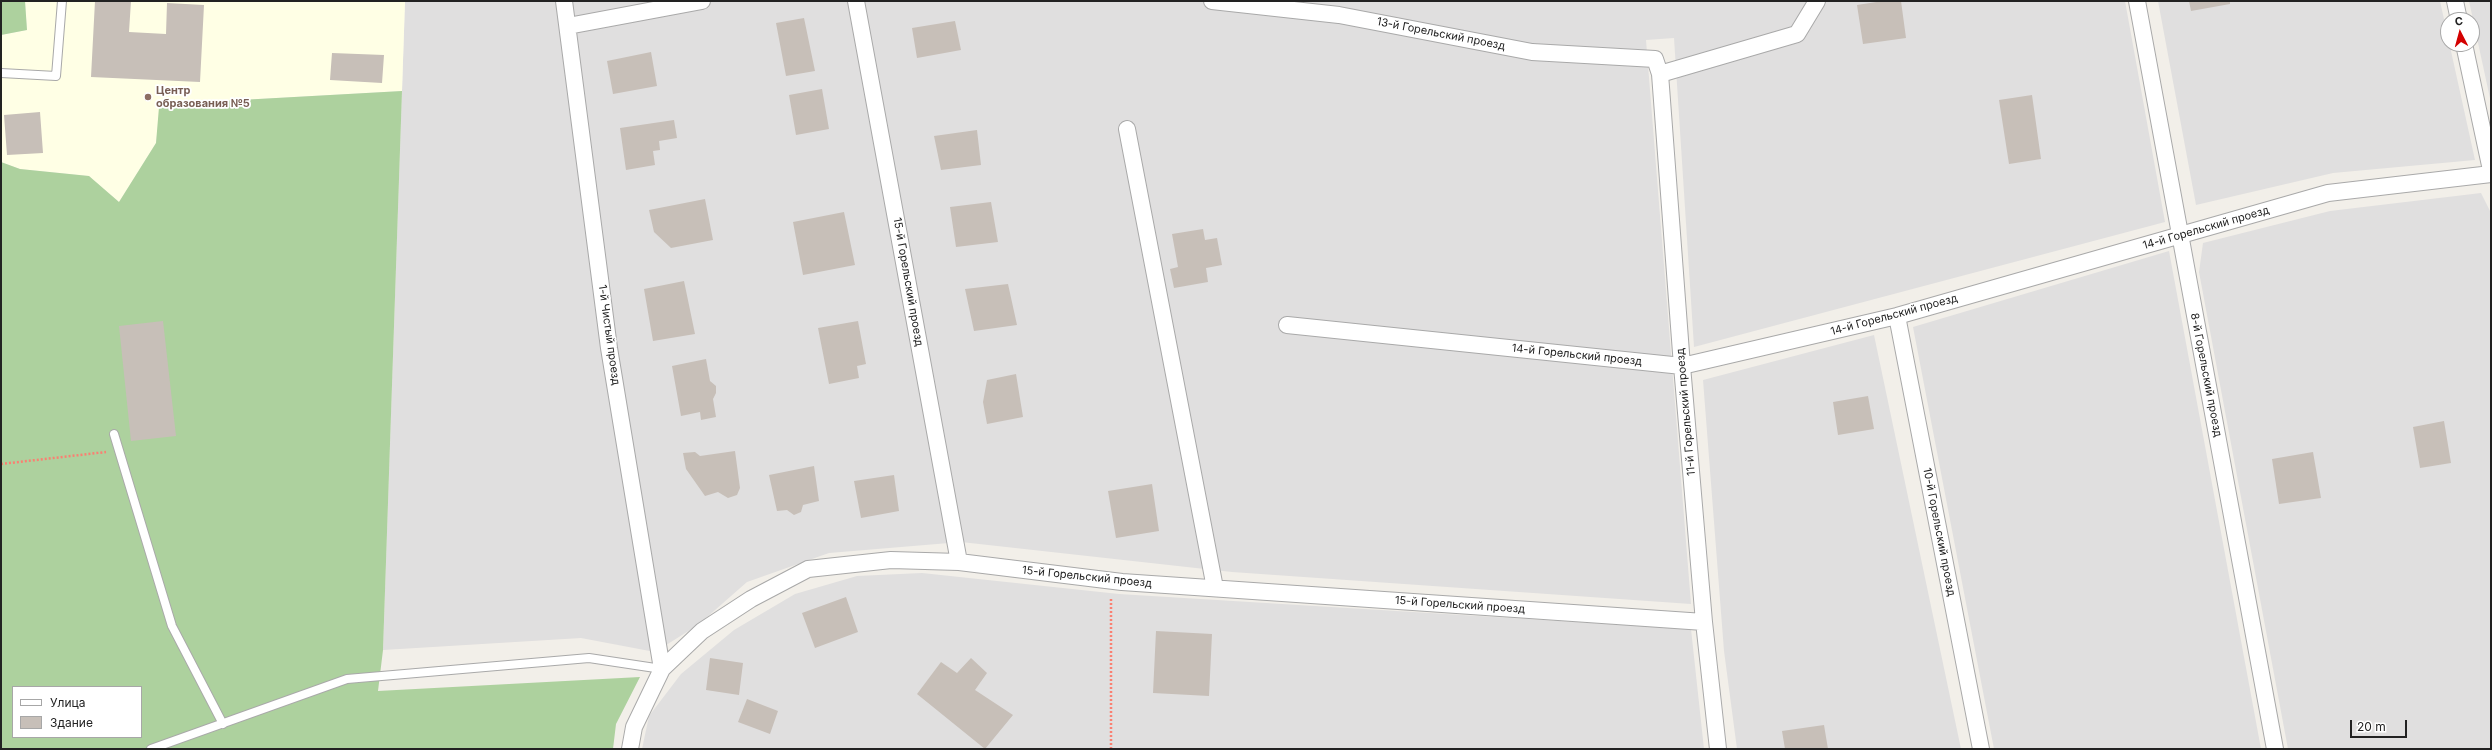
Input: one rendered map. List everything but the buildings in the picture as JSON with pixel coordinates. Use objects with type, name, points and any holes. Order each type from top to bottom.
[{"type":"street","name":"1-й Чистый проезд","points":[[564,1],[609,348],[662,668]]},
{"type":"street","points":[[568,26],[702,1]]},
{"type":"street","name":"15-й Горельский проезд","points":[[856,1],[959,562]]},
{"type":"street","name":"13-й Горельский проезд","points":[[1212,1],[1340,8],[1532,52],[1655,59],[1660,74]]},
{"type":"street","points":[[1660,74],[1797,34],[1817,1]]},
{"type":"street","name":"8-й Горельский проезд","points":[[2137,1],[2275,749]]},
{"type":"street","points":[[2455,1],[2457,12]]},
{"type":"street","points":[[2466,52],[2491,170]]},
{"type":"street","name":"11-й Горельский проезд","points":[[1660,74],[1682,366],[1704,622],[1718,749]]},
{"type":"street","points":[[1127,129],[1215,588]]},
{"type":"street","name":"14-й Горельский проезд","points":[[1287,325],[1682,366],[1897,316],[2328,193],[2491,174]]},
{"type":"street","name":"10-й Горельский проезд","points":[[1897,316],[1981,749]]},
{"type":"street","name":"15-й Горельский проезд","points":[[630,749],[634,727],[662,668],[702,631],[751,599],[808,569],[891,560],[959,562],[1112,581],[1704,622]]},
{"type":"lane","points":[[1,73],[56,76],[62,1]]},
{"type":"lane","points":[[114,434],[172,626],[223,724]]},
{"type":"lane","points":[[151,749],[347,679],[589,658],[662,668]]},
{"type":"path","points":[[1,464],[119,450]]},
{"type":"path","points":[[1111,749],[1112,581]]},
{"type":"shaded area","name":"Центр образования №5","points":[[25,1],[405,1],[402,91],[186,103],[160,107],[156,143],[119,202],[89,176],[20,169],[1,162],[1,35],[27,30]]},
{"type":"shaded area","points":[[405,1],[2125,1],[2165,222],[1694,347],[1674,38],[1646,40],[1691,604],[1232,572],[961,542],[829,553],[747,582],[698,625],[655,652],[581,638],[383,650]]},
{"type":"shaded area","points":[[2158,1],[2440,1],[2442,12],[2440,12],[2440,52],[2451,52],[2475,160],[2333,173],[2196,205]]},
{"type":"shaded area","points":[[2469,1],[2491,1],[2491,103],[2480,52],[2480,12],[2471,12]]},
{"type":"shaded area","points":[[2481,193],[2491,213],[2491,749],[2288,749],[2199,272],[2203,243],[2330,211]]},
{"type":"shaded area","points":[[2169,251],[2261,749],[1994,749],[1913,327]]},
{"type":"shaded area","points":[[1874,335],[1961,749],[1737,749],[1724,651],[1703,380]]},
{"type":"shaded area","points":[[922,573],[1119,594],[1691,629],[1704,749],[642,749],[649,716],[681,674],[734,630],[795,594],[857,576]]},
{"type":"green space","points":[[1,1],[25,1],[27,30],[1,35]]},
{"type":"green space","points":[[402,91],[383,650],[378,691],[640,677],[616,724],[613,749],[1,749],[1,162],[20,169],[89,176],[119,202],[156,143],[159,107],[186,103]]},
{"type":"place","name":"Центр образования №5","points":[[148,97]]}]
